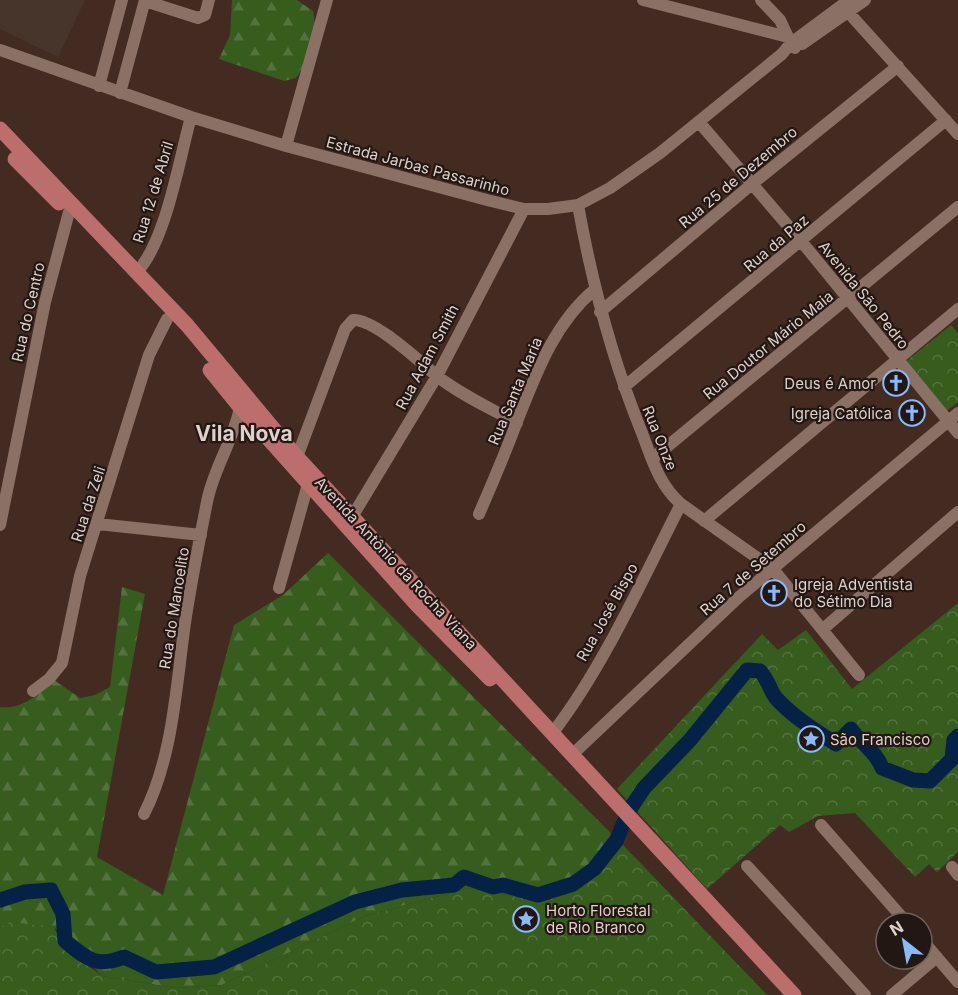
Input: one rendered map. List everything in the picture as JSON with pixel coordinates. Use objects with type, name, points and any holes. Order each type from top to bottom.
[{"type":"main road","name":"Avenida Antônio da Rocha Viana","points":[[0,129],[187,325],[297,457],[554,731],[621,811]]},
{"type":"main road","name":"Avenida Antônio da Rocha Viana","points":[[0,144],[69,212],[167,319],[240,407],[417,605],[621,811],[794,995]]},
{"type":"main road","name":"Avenida Antônio da Rocha Viana","points":[[668,861],[782,995]]},
{"type":"street","points":[[99,86],[122,0]]},
{"type":"street","points":[[120,93],[145,0],[198,18],[205,15],[209,0]]},
{"type":"street","points":[[286,146],[327,0]]},
{"type":"street","points":[[643,0],[792,43]]},
{"type":"street","points":[[761,0],[780,20],[792,43]]},
{"type":"street","name":"Estrada Jarbas Passarinho","points":[[0,50],[190,117],[286,146],[524,209],[548,209],[578,205],[610,188],[699,123],[782,54],[792,43],[848,6],[865,0]]},
{"type":"street","points":[[848,6],[958,134]]},
{"type":"street","name":"Estrada Jarbas Passarinho","points":[[0,45],[13,53]]},
{"type":"street","name":"Rua 25 de Dezembro","points":[[600,312],[752,184],[898,66]]},
{"type":"street","name":"Rua 12 de Abril","points":[[137,272],[147,259],[160,229],[190,117]]},
{"type":"street","name":"Rua da Paz","points":[[624,387],[946,120]]},
{"type":"street","name":"Avenida São Pedro","points":[[699,123],[801,241],[898,361],[953,417],[958,433]]},
{"type":"street","name":"Rua Onze","points":[[578,205],[600,312],[624,387],[652,459],[669,493],[681,504],[773,569],[859,675]]},
{"type":"street","name":"Rua Doutor Mário Maia","points":[[652,459],[958,207]]},
{"type":"street","name":"Rua Adam Smith","points":[[352,517],[437,376],[524,209]]},
{"type":"street","name":"Rua do Centro","points":[[0,525],[45,302],[69,212]]},
{"type":"street","name":"Rua Santa Maria","points":[[479,514],[552,340],[568,316],[594,290]]},
{"type":"street","points":[[704,520],[958,309]]},
{"type":"street","name":"Rua da Zeli","points":[[33,691],[62,663],[80,576],[149,356],[167,319]]},
{"type":"street","points":[[297,457],[345,329],[353,320],[363,322],[399,344],[417,356],[437,376],[517,423]]},
{"type":"street","name":"Rua do Manoelito","points":[[144,814],[153,797],[165,754],[179,678],[192,578],[207,499],[240,407]]},
{"type":"street","name":"Rua 7 de Setembro","points":[[574,753],[773,569],[953,417]]},
{"type":"street","points":[[279,588],[308,484]]},
{"type":"street","name":"Rua José Bispo","points":[[554,731],[582,689],[635,597],[681,504]]},
{"type":"street","points":[[823,629],[958,512]]},
{"type":"street","points":[[98,524],[201,535]]},
{"type":"street","points":[[821,825],[896,911]]},
{"type":"street","points":[[747,866],[865,995]]},
{"type":"street","points":[[934,954],[957,979]]},
{"type":"street","points":[[892,995],[937,957]]},
{"type":"shaded area","points":[[0,0],[85,0],[58,57],[0,29]]},
{"type":"green space","points":[[232,0],[297,0],[313,11],[314,28],[311,46],[296,78],[284,81],[219,59],[230,35]]},
{"type":"green space","points":[[951,325],[958,333],[958,402],[944,413],[904,363]]},
{"type":"green space","points":[[328,553],[624,846],[576,888],[539,901],[469,888],[365,916],[222,985],[175,988],[102,976],[54,927],[0,928],[0,707],[23,703],[54,680],[80,698],[95,695],[110,687],[122,587],[145,594],[97,857],[163,895],[234,625],[283,595]]},
{"type":"green space","name":"São Francisco","points":[[958,603],[958,852],[937,872],[929,864],[915,877],[855,813],[818,816],[789,832],[780,825],[707,889],[617,789],[762,634],[778,650],[806,630],[852,689]]},
{"type":"green space","name":"Horto Florestal de Rio Branco","points":[[624,846],[767,995],[0,995],[0,928],[10,922],[54,927],[63,947],[102,976],[175,988],[222,985],[365,916],[469,888],[539,901],[576,889]]},
{"type":"waterway","points":[[0,900],[25,892],[51,890],[63,914],[65,941],[92,960],[106,962],[124,957],[156,972],[214,967],[355,902],[402,890],[454,885],[464,877],[493,887],[503,885],[538,895],[573,884],[594,869],[616,841],[630,809],[644,788],[690,740],[747,670],[760,671],[776,698],[783,705],[836,744],[851,729],[880,762],[882,768],[913,780],[930,781],[952,759],[954,740],[958,736]]},
{"type":"place","name":"Deus é Amor","points":[[896,383]]},
{"type":"place","name":"Igreja Católica","points":[[912,413]]},
{"type":"place","name":"Igreja Adventista do Sétimo Dia","points":[[774,593]]},
{"type":"place","name":"São Francisco","points":[[811,739]]},
{"type":"place","name":"Horto Florestal de Rio Branco","points":[[526,919]]},
{"type":"district","name":"Vila Nova","points":[[244,433]]}]
